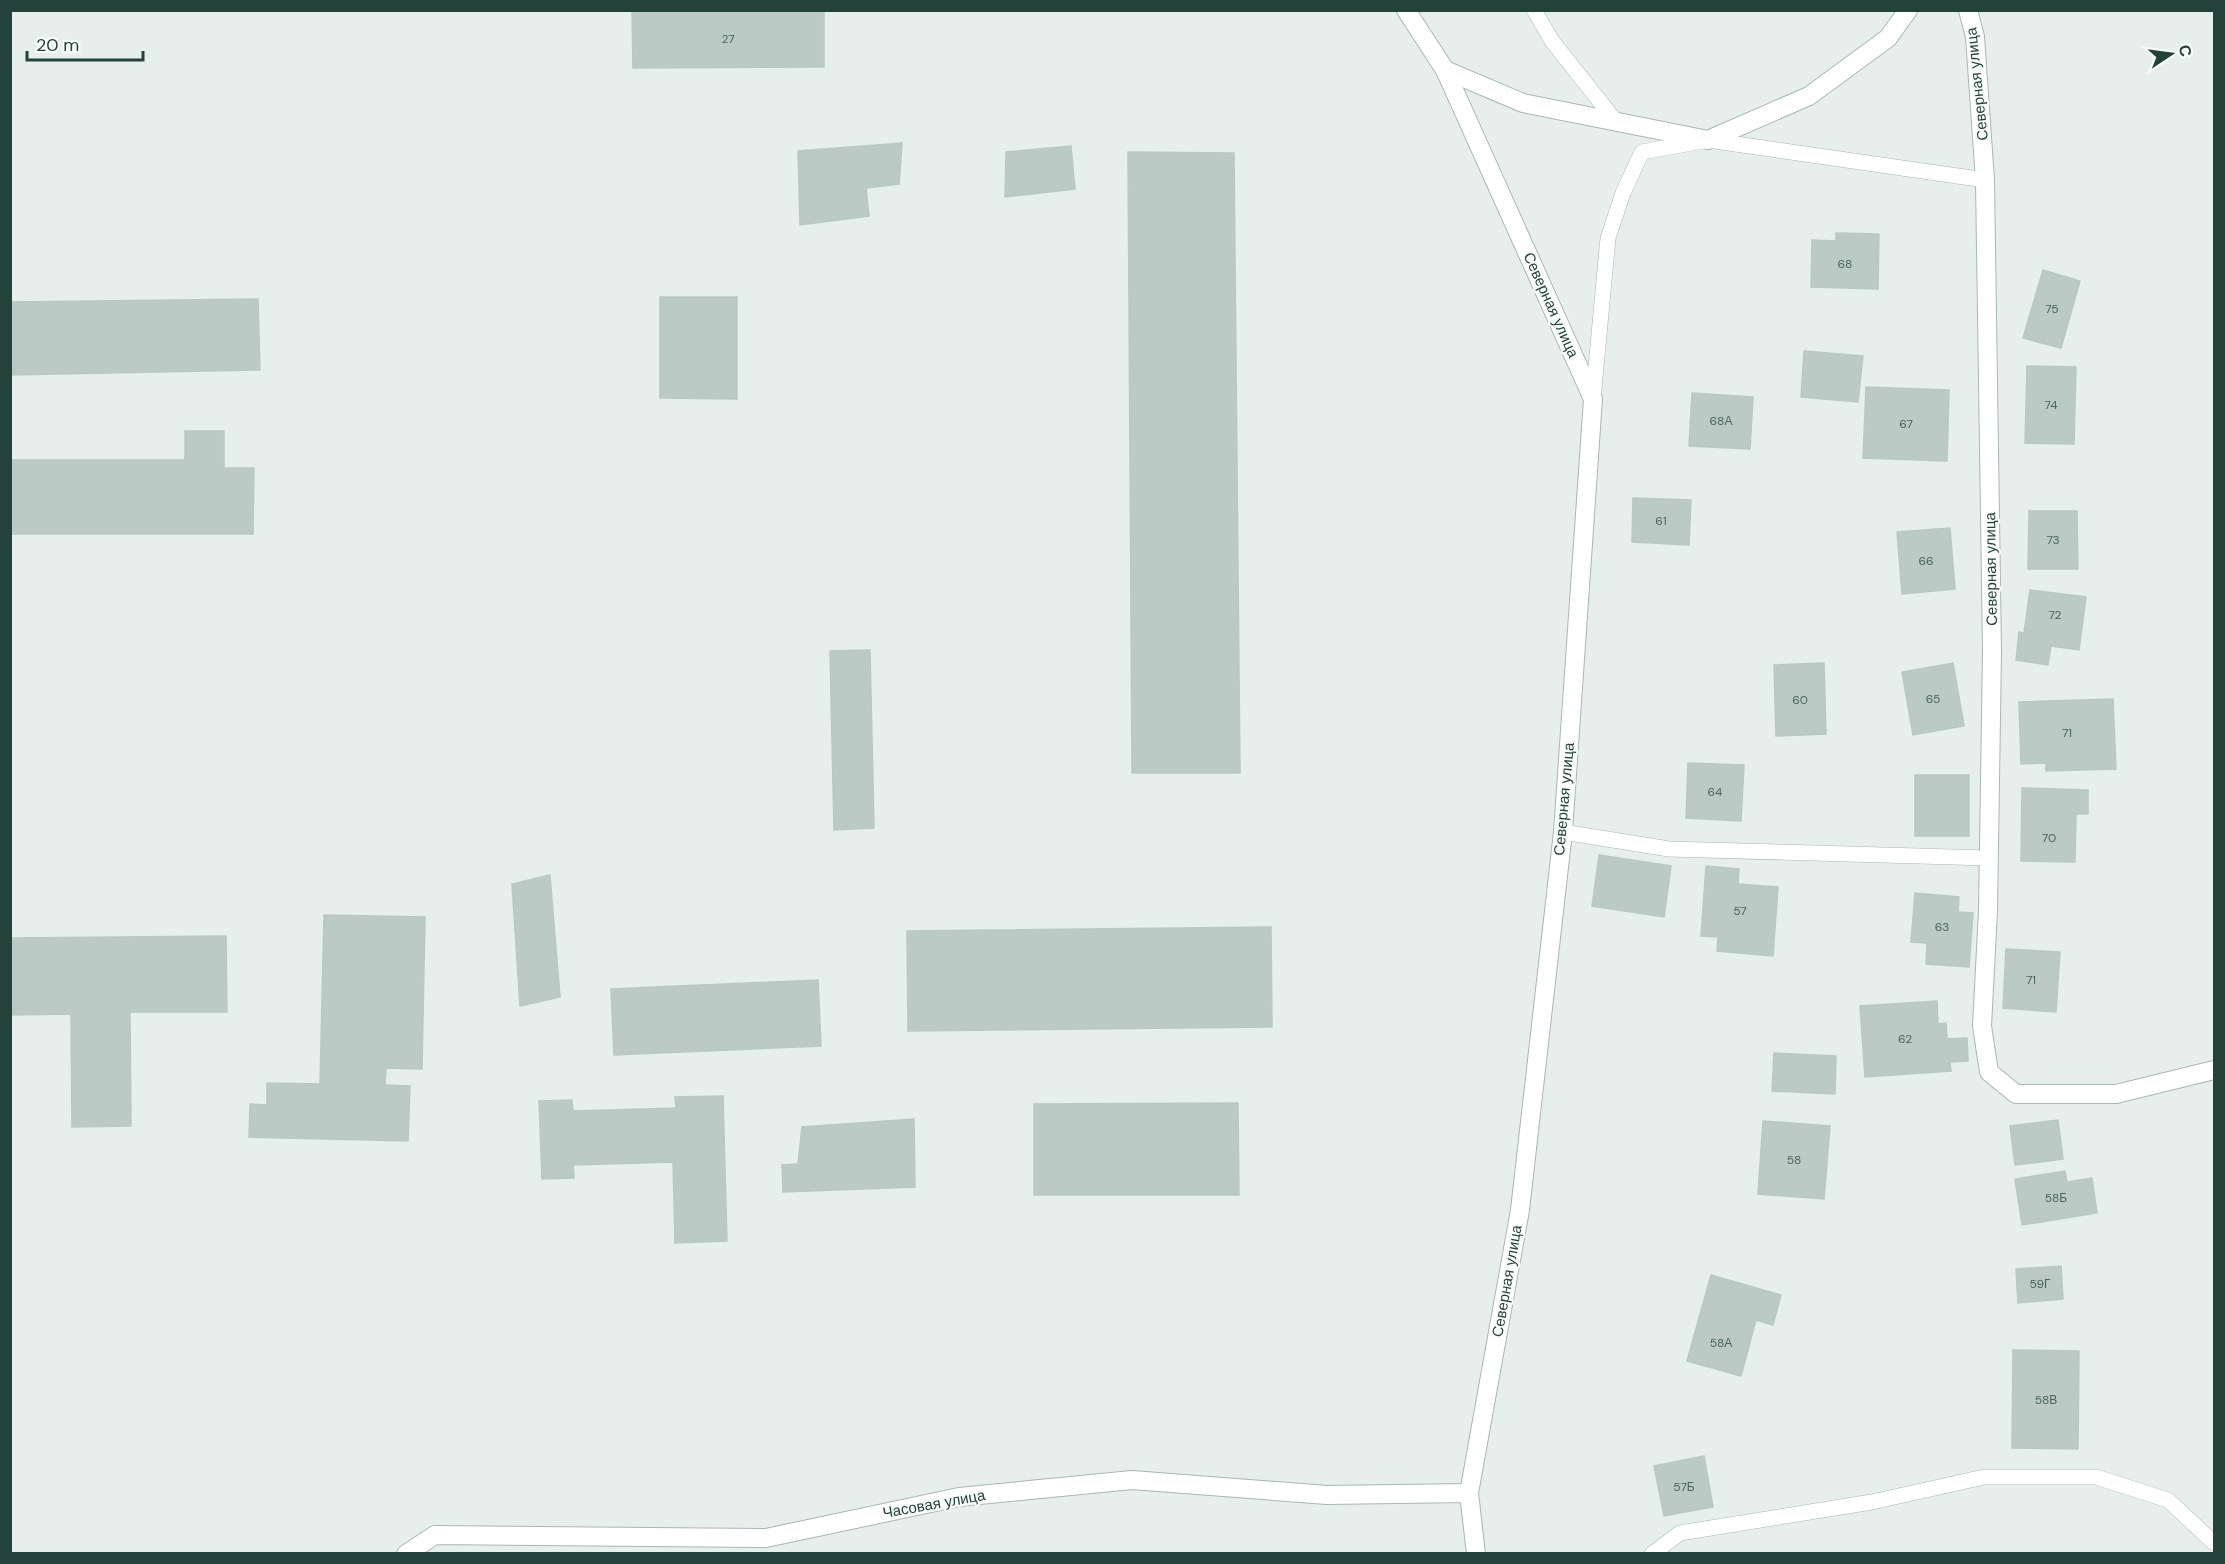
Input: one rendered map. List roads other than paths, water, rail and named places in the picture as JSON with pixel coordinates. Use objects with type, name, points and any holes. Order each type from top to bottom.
[{"type":"street","name":"Северная улица","points":[[1406,10],[1445,70],[1593,399],[1563,832],[1520,1210],[1469,1493],[1476,1554]]},
{"type":"street","points":[[1445,70],[1523,103],[1708,140],[1809,96],[1888,38],[1908,10]]},
{"type":"street","name":"Северная улица","points":[[1968,10],[1975,37],[1985,180],[1992,651],[1989,858],[1982,1026],[1989,1072],[2016,1094],[2116,1094],[2214,1070]]},
{"type":"street","name":"Часовая улица","points":[[406,1554],[435,1535],[766,1538],[959,1497],[1132,1480],[1327,1495],[1469,1493]]},
{"type":"lane","points":[[1534,10],[1552,41],[1617,123]]},
{"type":"lane","points":[[1593,399],[1608,238],[1623,193],[1642,152],[1708,140],[1985,180]]},
{"type":"lane","points":[[1563,832],[1669,849],[1989,858]]},
{"type":"lane","points":[[1652,1554],[1680,1533],[1872,1502],[1984,1477],[2096,1477],[2168,1500],[2214,1544]]}]
